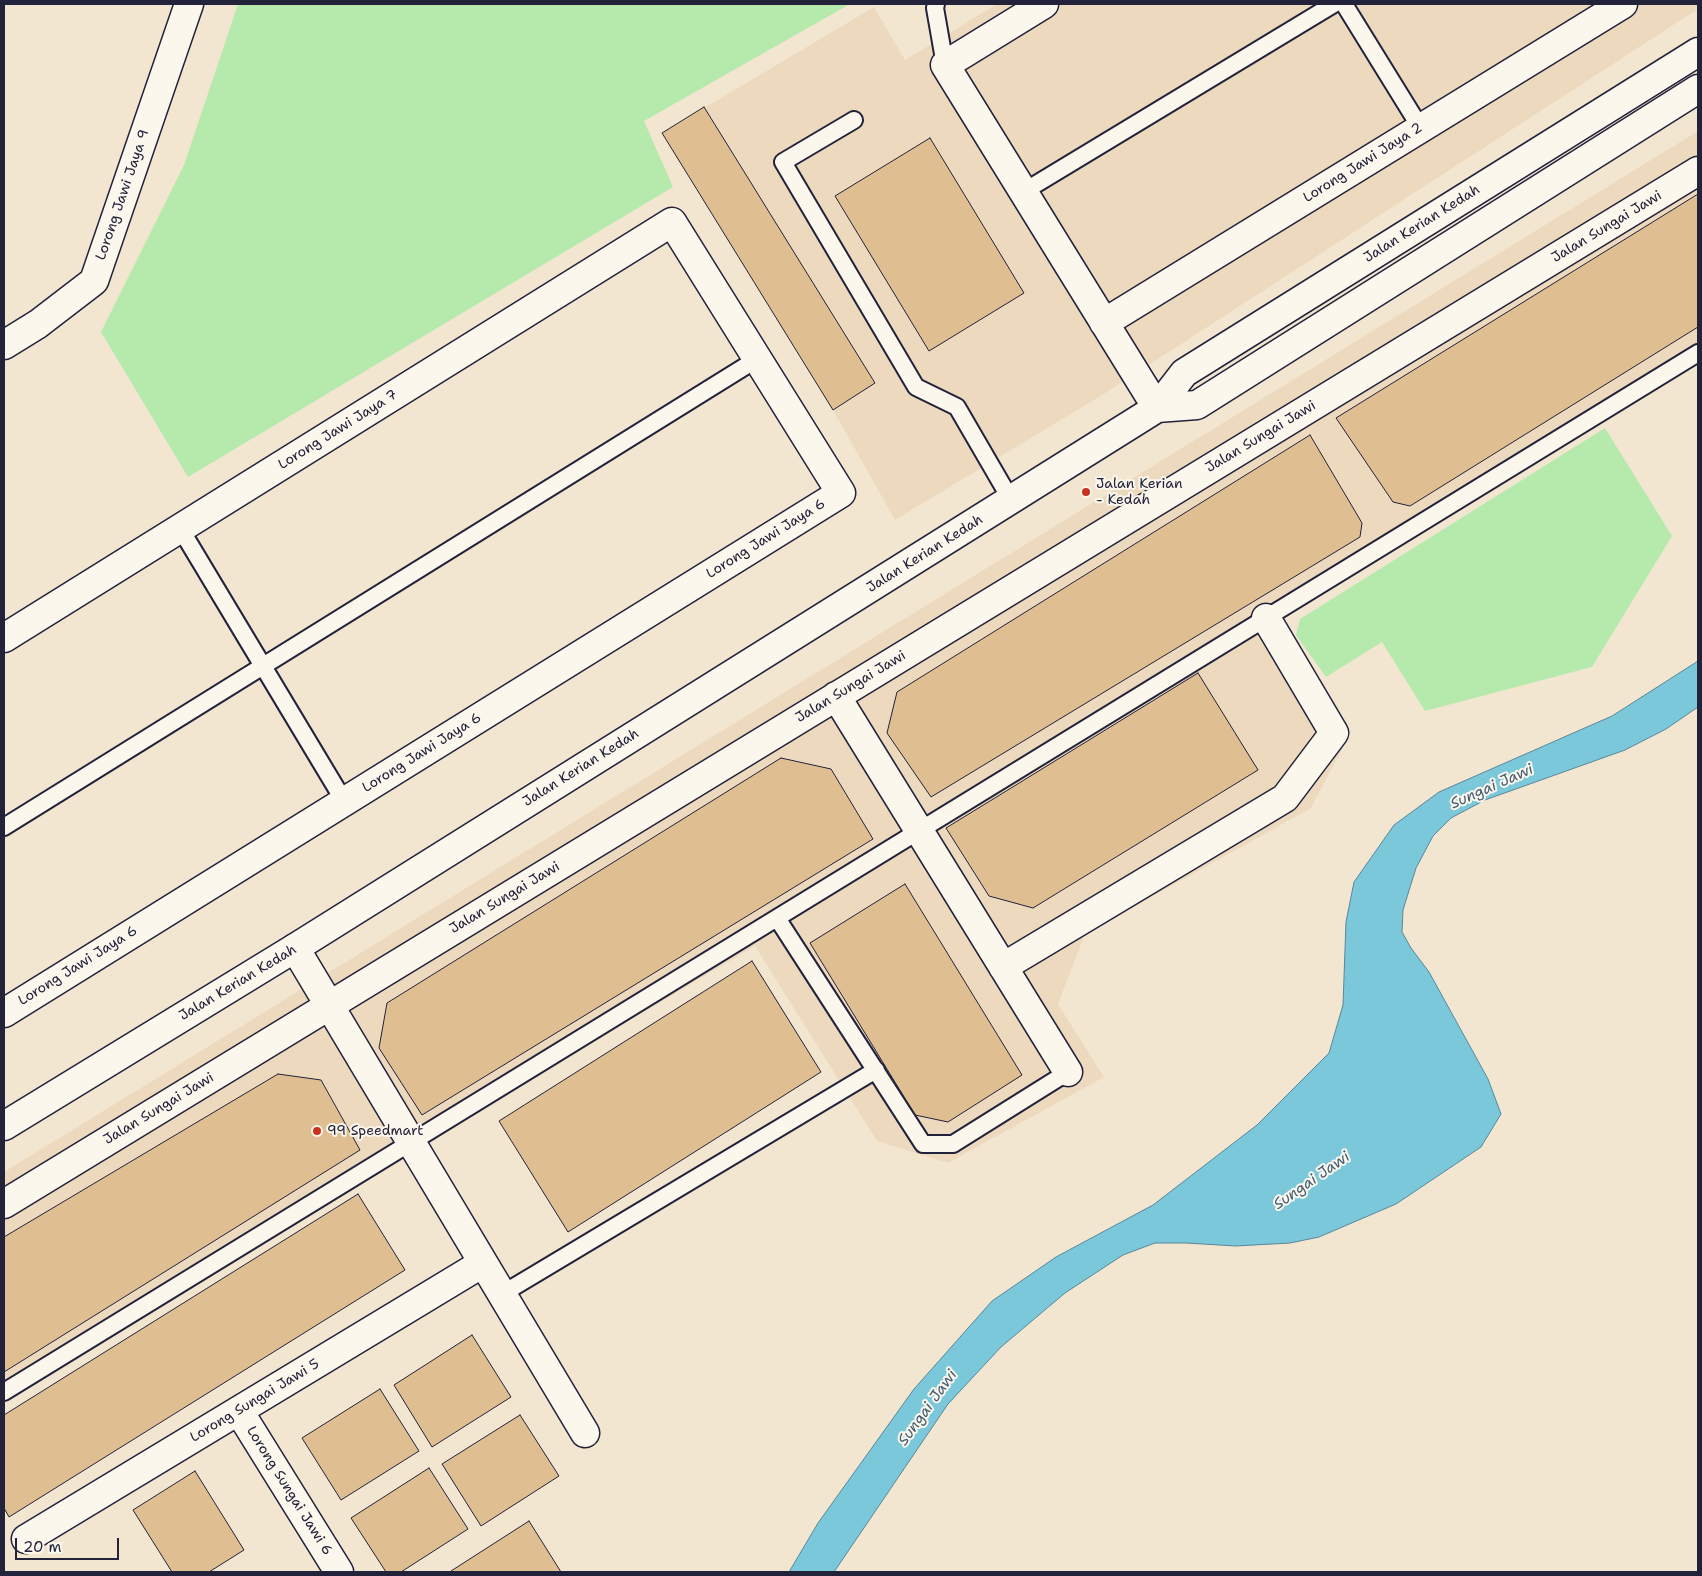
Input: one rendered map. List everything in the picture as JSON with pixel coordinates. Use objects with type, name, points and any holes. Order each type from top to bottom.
[{"type":"street","name":"Lorong Jawi Jaya 9","points":[[4,345],[38,324],[94,281],[189,4]]},
{"type":"street","points":[[1044,4],[945,65],[1157,408]]},
{"type":"street","name":"Lorong Jawi Jaya 2","points":[[1104,323],[1622,4]]},
{"type":"street","name":"Jalan Kerian Kedah","points":[[4,1126],[295,948],[1157,408],[1184,373],[1698,52]]},
{"type":"street","name":"Jalan Kerian Kedah","points":[[1157,408],[1197,404],[1698,89]]},
{"type":"street","name":"Jalan Sungai Jawi","points":[[4,1204],[1698,171]]},
{"type":"street","name":"Lorong Jawi Jaya 7","points":[[4,638],[672,222],[757,359]]},
{"type":"street","name":"Lorong Jawi Jaya 6","points":[[4,1012],[841,493],[757,359]]},
{"type":"street","points":[[1003,967],[1285,798],[1329,740],[1334,733],[1266,618]]},
{"type":"street","points":[[836,696],[1068,1072]]},
{"type":"street","points":[[295,948],[585,1433]]},
{"type":"street","name":"Lorong Sungai Jawi 5","points":[[26,1539],[483,1262]]},
{"type":"street","name":"Lorong Sungai Jawi 6","points":[[239,1411],[339,1572]]},
{"type":"lane","points":[[936,4],[935,8],[945,65]]},
{"type":"lane","points":[[1023,192],[1334,4]]},
{"type":"lane","points":[[1344,4],[1420,128]]},
{"type":"lane","points":[[854,120],[783,162],[916,387],[957,407],[1011,500]]},
{"type":"lane","points":[[4,1392],[1698,353]]},
{"type":"lane","points":[[4,827],[757,359]]},
{"type":"lane","points":[[180,528],[344,801]]},
{"type":"lane","points":[[777,918],[923,1144],[953,1144],[1068,1072]]},
{"type":"lane","points":[[502,1294],[876,1070]]},
{"type":"shaded area","points":[[997,4],[1698,4],[1698,9],[1104,394],[895,520],[833,410],[662,133],[874,7],[905,60]]},
{"type":"shaded area","points":[[1698,131],[1698,350],[1278,615],[1351,732],[1311,808],[1085,934],[1058,1004],[1104,1077],[948,1163],[877,1141],[755,946],[4,1391],[4,1172]]},
{"type":"green space","points":[[238,4],[850,4],[644,121],[673,187],[188,477],[101,332],[184,165]]},
{"type":"green space","points":[[1605,428],[1672,536],[1592,667],[1425,711],[1382,642],[1326,677],[1296,635],[1300,619]]},
{"type":"water","name":"Sungai Jawi","points":[[1698,661],[1698,707],[1666,729],[1625,750],[1485,800],[1451,818],[1433,836],[1416,868],[1403,910],[1402,932],[1429,972],[1488,1079],[1501,1114],[1481,1147],[1396,1204],[1319,1237],[1290,1243],[1236,1246],[1155,1243],[1123,1255],[1065,1293],[1001,1347],[948,1404],[834,1572],[789,1572],[818,1523],[914,1389],[992,1301],[1056,1257],[1153,1205],[1257,1125],[1329,1053],[1343,1005],[1346,922],[1354,882],[1394,825],[1439,792],[1612,716]]},
{"type":"building","points":[[704,107],[875,383],[833,410],[662,133]]},
{"type":"building","points":[[930,138],[1024,293],[929,351],[835,196]]},
{"type":"building","points":[[1698,194],[1698,327],[1410,506],[1393,502],[1336,418]]},
{"type":"building","points":[[1310,435],[1362,523],[1360,537],[931,797],[887,733],[897,692]]},
{"type":"building","points":[[1198,673],[1258,770],[1033,908],[989,896],[946,828]]},
{"type":"building","points":[[781,758],[831,769],[873,839],[422,1115],[379,1048],[387,1003]]},
{"type":"building","points":[[905,884],[1022,1075],[948,1122],[915,1115],[810,943]]},
{"type":"building","points":[[752,961],[821,1072],[568,1232],[499,1121]]},
{"type":"building","points":[[278,1074],[321,1080],[360,1150],[4,1372],[4,1237]]},
{"type":"building","points":[[358,1194],[405,1270],[9,1517],[4,1508],[4,1415]]},
{"type":"building","points":[[472,1335],[511,1397],[432,1447],[394,1385]]},
{"type":"building","points":[[380,1389],[419,1451],[341,1500],[302,1438]]},
{"type":"building","points":[[520,1415],[559,1476],[481,1526],[442,1464]]},
{"type":"building","points":[[429,1468],[468,1529],[401,1572],[386,1572],[351,1518]]},
{"type":"building","points":[[195,1471],[244,1550],[209,1572],[172,1572],[133,1510]]},
{"type":"building","points":[[529,1521],[561,1572],[451,1571]]},
{"type":"place","name":"Jalan Kerian - Kedah","points":[[1086,492]]},
{"type":"place","name":"99 Speedmart","points":[[317,1131]]}]
